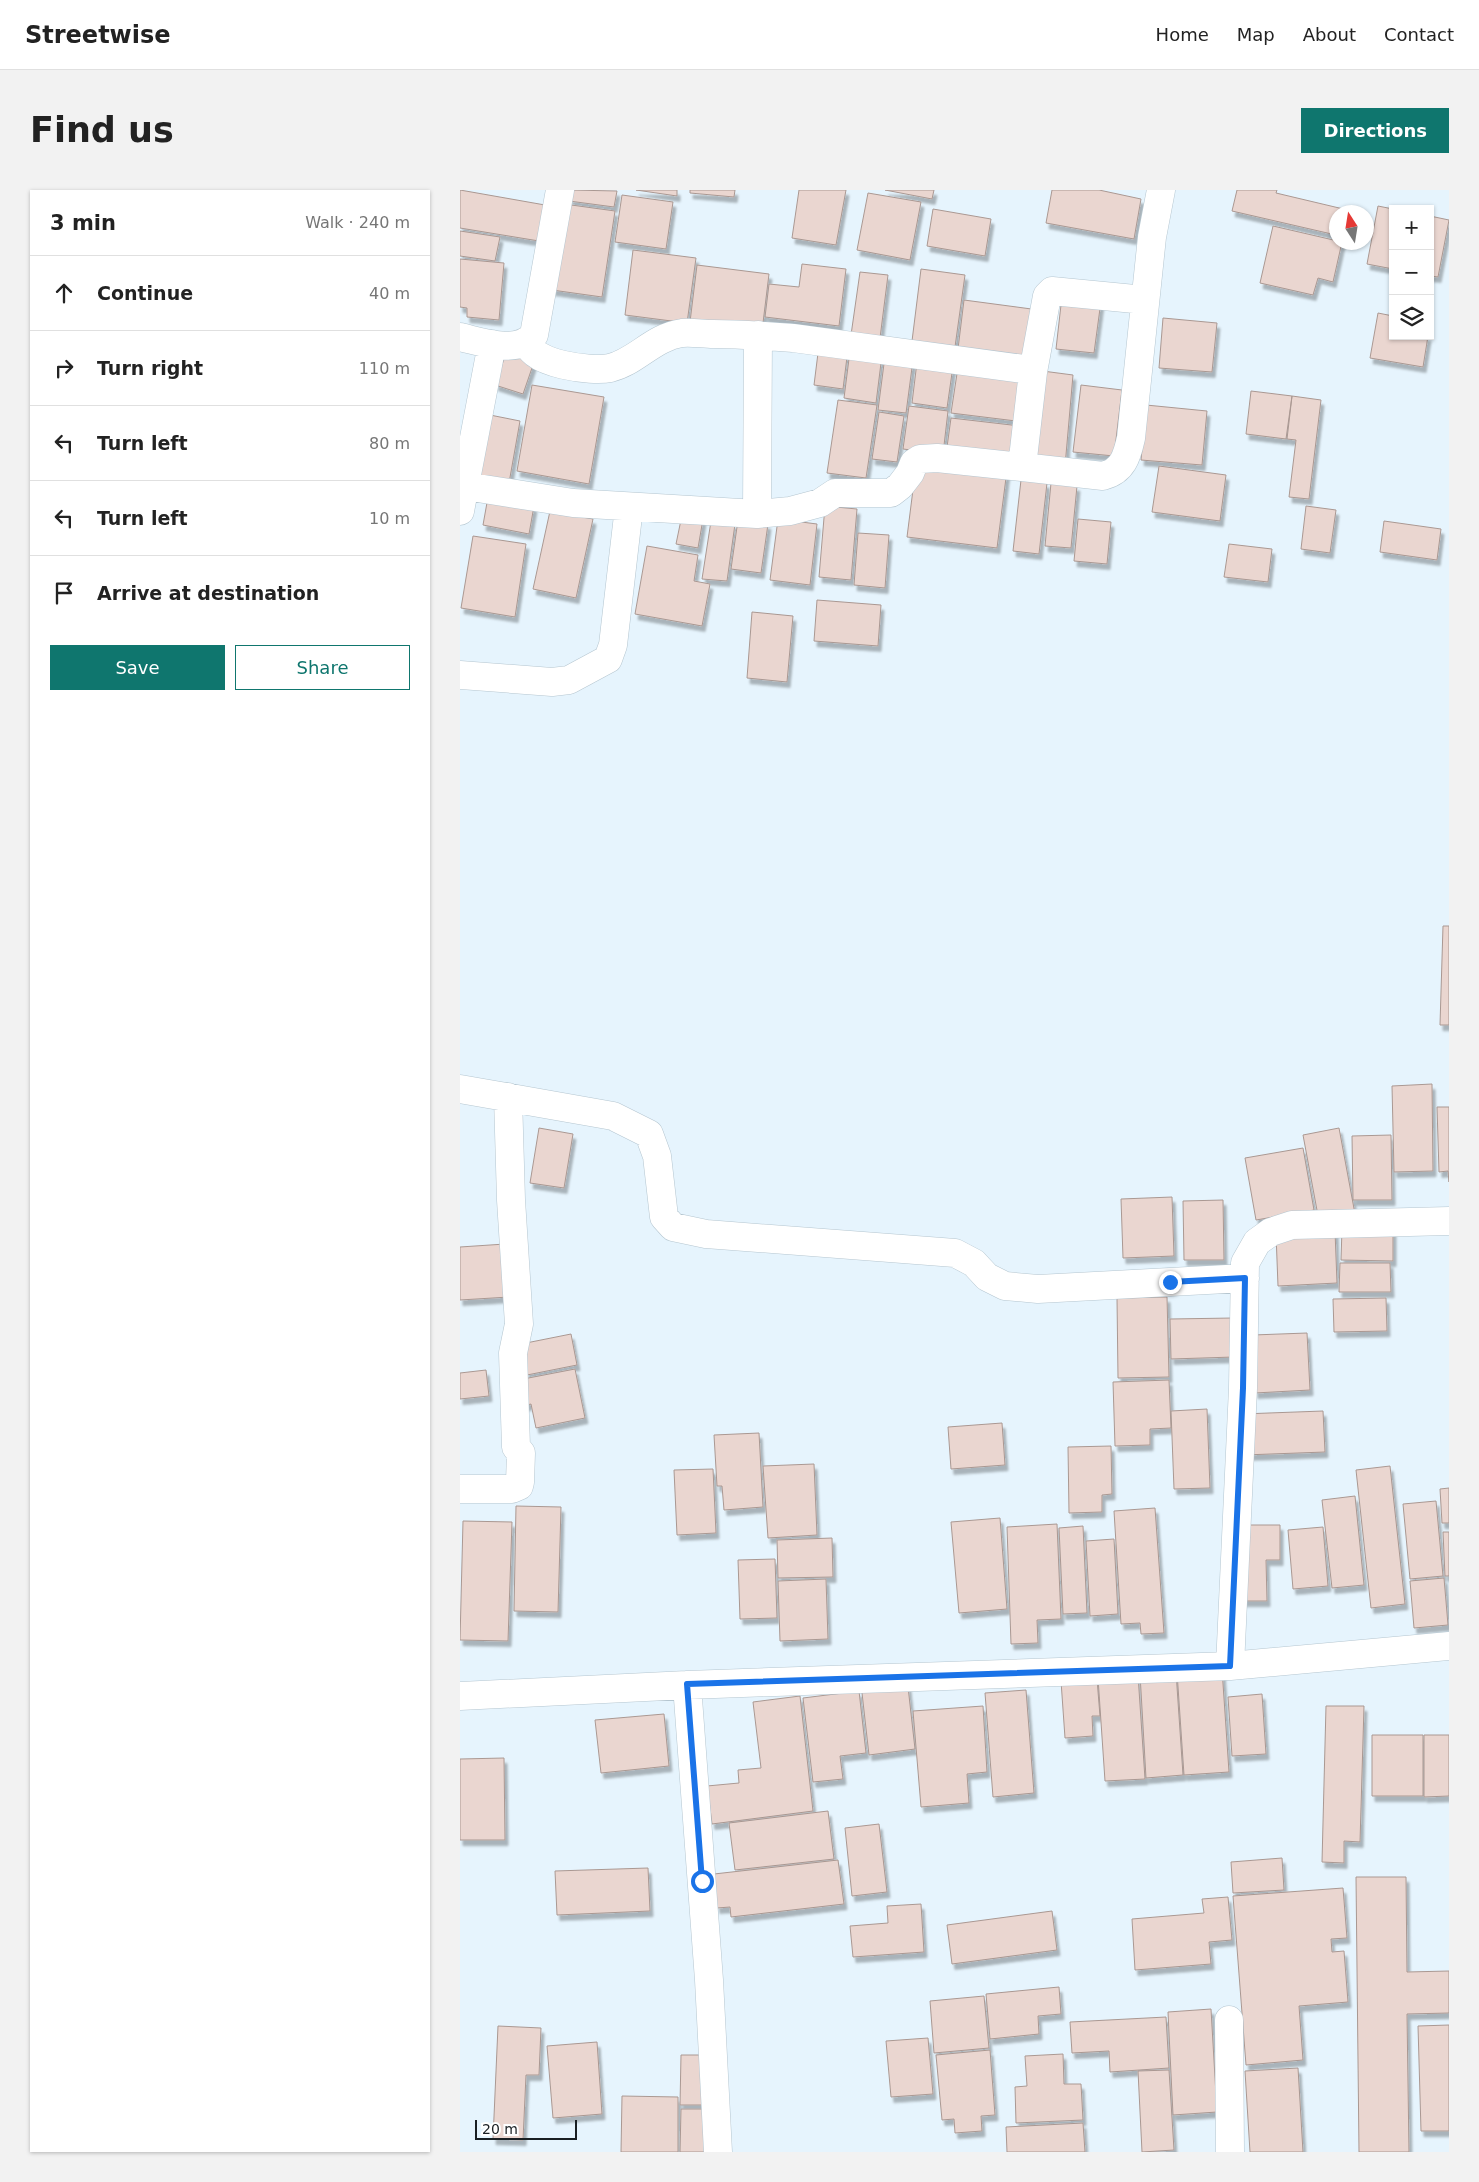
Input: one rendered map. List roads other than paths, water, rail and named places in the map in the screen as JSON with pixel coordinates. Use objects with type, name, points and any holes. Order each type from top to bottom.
[{"type":"street","points":[[460,337],[492,344],[518,346],[528,342],[534,335],[560,190]]},
{"type":"street","points":[[492,344],[463,499],[573,503],[757,514],[790,512],[820,503],[835,493],[891,493],[900,486],[910,473],[914,463],[920,459],[937,458],[1103,476],[1112,474],[1122,465],[1131,438],[1152,237],[1161,190]]},
{"type":"street","points":[[1022,467],[1033,372],[1047,296],[1052,291],[1145,300]]},
{"type":"street","points":[[528,342],[529,347],[535,354],[545,360],[590,368],[610,368],[626,362],[652,344],[682,333],[758,335],[1031,370],[1033,372]]},
{"type":"street","points":[[757,514],[758,335]]},
{"type":"street","points":[[460,675],[552,682],[569,680],[608,659],[613,645],[629,507]]},
{"type":"street","points":[[460,1089],[613,1116],[649,1134],[656,1156],[664,1217],[673,1227],[706,1234],[955,1253],[974,1263],[988,1278],[1005,1286],[1038,1289],[1245,1278]]},
{"type":"street","points":[[460,1489],[512,1489],[519,1486],[520,1482],[521,1453],[516,1447],[513,1353],[519,1324],[511,1200],[508,1097]]},
{"type":"street","points":[[1230,1666],[1243,1388],[1245,1263],[1257,1242],[1271,1232],[1292,1225],[1449,1220]]},
{"type":"street","points":[[460,1696],[687,1684],[1230,1666],[1449,1646]]},
{"type":"street","points":[[687,1684],[709,1980],[718,2152]]},
{"type":"street","points":[[1229,2020],[1230,2152]]}]
